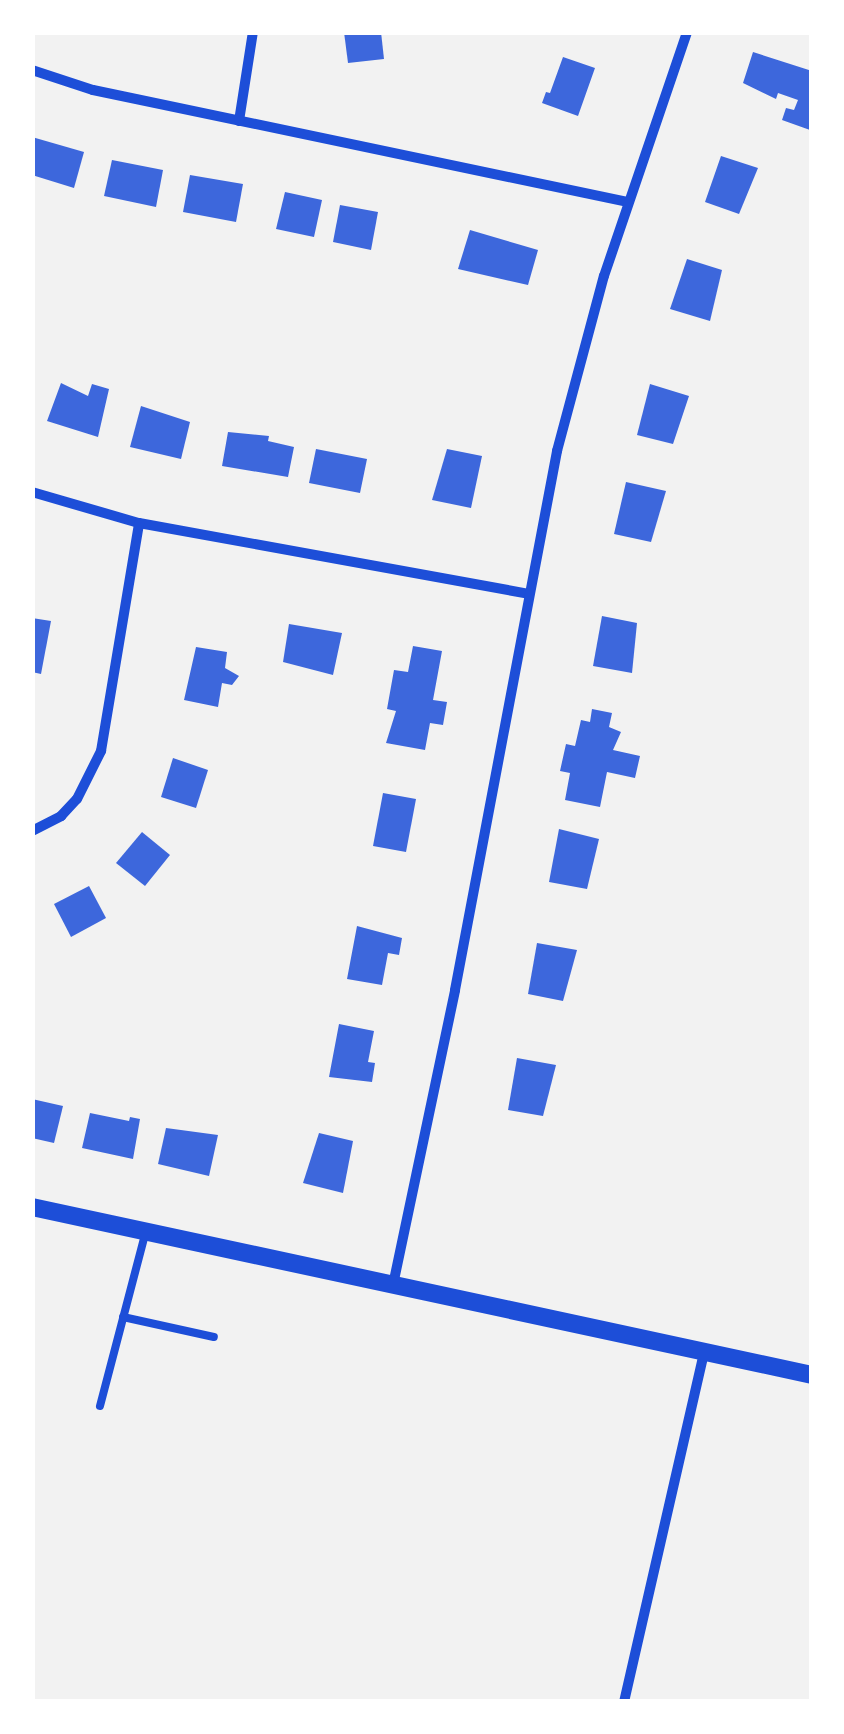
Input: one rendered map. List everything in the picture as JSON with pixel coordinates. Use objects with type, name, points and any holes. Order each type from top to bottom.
[{"type":"street","points":[[239,121],[253,32]]},
{"type":"street","points":[[393,1285],[455,990],[557,452],[628,202],[687,32]]},
{"type":"street","points":[[32,70],[93,90],[628,202]]},
{"type":"street","points":[[32,492],[139,523],[528,594]]},
{"type":"street","points":[[32,832],[60,816],[77,799],[101,751],[139,523]]},
{"type":"street","points":[[32,1206],[812,1375]]},
{"type":"street","points":[[624,1702],[704,1353]]},
{"type":"lane","points":[[100,1406],[146,1232]]},
{"type":"lane","points":[[123,1317],[214,1337]]},
{"type":"building","points":[[344,32],[381,32],[384,59],[348,63]]},
{"type":"building","points":[[753,52],[812,71],[810,130],[782,120],[786,108],[794,110],[798,100],[778,93],[776,99],[743,83]]},
{"type":"building","points":[[563,57],[595,68],[578,116],[542,103],[546,92],[550,93]]},
{"type":"building","points":[[32,137],[84,152],[74,188],[32,175]]},
{"type":"building","points":[[721,156],[758,168],[739,214],[705,202]]},
{"type":"building","points":[[112,160],[163,170],[156,207],[104,196]]},
{"type":"building","points":[[190,175],[243,184],[236,222],[183,212]]},
{"type":"building","points":[[285,192],[322,200],[314,237],[276,229]]},
{"type":"building","points":[[340,205],[378,212],[371,250],[333,242]]},
{"type":"building","points":[[470,230],[538,250],[528,285],[458,269]]},
{"type":"building","points":[[687,259],[722,270],[710,321],[670,309]]},
{"type":"building","points":[[61,383],[88,396],[92,384],[109,389],[98,437],[47,421]]},
{"type":"building","points":[[650,384],[689,396],[673,444],[637,435]]},
{"type":"building","points":[[141,406],[190,422],[181,459],[130,447]]},
{"type":"building","points":[[228,432],[269,436],[268,441],[294,447],[288,477],[222,466]]},
{"type":"building","points":[[316,449],[367,459],[360,493],[309,483]]},
{"type":"building","points":[[447,449],[482,456],[471,508],[432,500]]},
{"type":"building","points":[[626,482],[666,491],[651,542],[614,534]]},
{"type":"building","points":[[602,616],[637,623],[632,673],[593,666]]},
{"type":"building","points":[[32,618],[51,621],[41,674],[32,672]]},
{"type":"building","points":[[289,624],[342,633],[333,675],[283,662]]},
{"type":"building","points":[[413,646],[442,651],[433,700],[447,702],[443,725],[430,723],[425,750],[386,743],[396,711],[387,709],[394,670],[408,672]]},
{"type":"building","points":[[196,647],[227,652],[225,668],[239,676],[232,685],[222,683],[218,707],[184,700]]},
{"type":"building","points":[[592,709],[612,713],[609,727],[621,732],[613,750],[640,756],[635,778],[607,772],[600,807],[565,800],[570,773],[560,771],[566,744],[575,746],[581,720],[590,722]]},
{"type":"building","points":[[173,758],[208,770],[196,808],[161,797]]},
{"type":"building","points":[[383,793],[416,799],[406,852],[373,846]]},
{"type":"building","points":[[559,829],[599,839],[587,889],[549,882]]},
{"type":"building","points":[[142,832],[170,855],[145,886],[116,863]]},
{"type":"building","points":[[89,886],[106,918],[71,937],[54,904]]},
{"type":"building","points":[[357,926],[402,938],[399,955],[388,953],[382,985],[347,979]]},
{"type":"building","points":[[537,943],[577,950],[563,1001],[528,994]]},
{"type":"building","points":[[339,1024],[374,1031],[368,1062],[375,1063],[372,1082],[329,1077]]},
{"type":"building","points":[[517,1058],[556,1065],[543,1116],[508,1110]]},
{"type":"building","points":[[32,1099],[63,1106],[54,1143],[32,1138]]},
{"type":"building","points":[[90,1113],[129,1121],[130,1117],[140,1119],[133,1159],[82,1148]]},
{"type":"building","points":[[166,1128],[218,1135],[209,1176],[158,1164]]},
{"type":"building","points":[[319,1133],[353,1141],[343,1193],[303,1183]]}]
